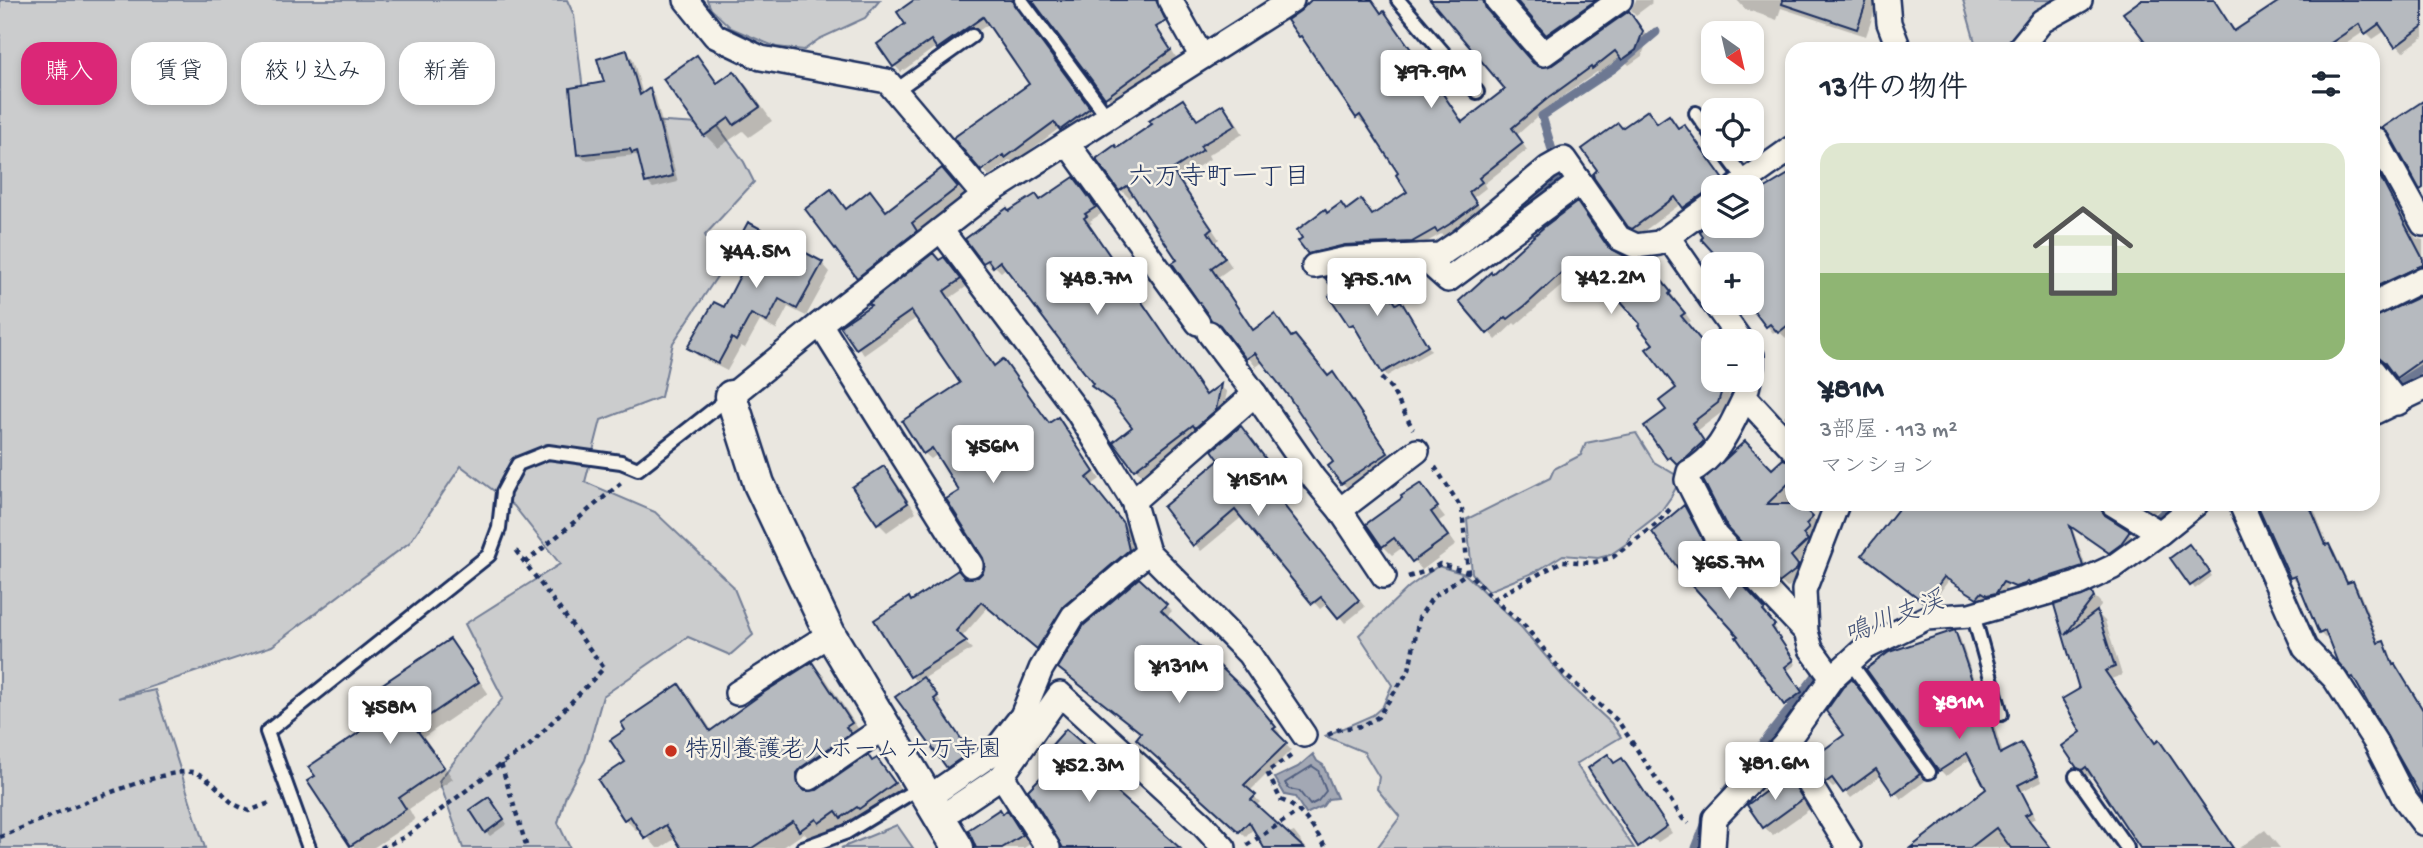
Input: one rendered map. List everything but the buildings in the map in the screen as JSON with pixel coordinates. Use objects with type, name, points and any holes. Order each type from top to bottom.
[{"type":"street","points":[[686,0],[715,36],[761,58],[887,81],[984,196]]},
{"type":"street","points":[[1170,0],[1202,57]]},
{"type":"street","points":[[958,848],[830,634],[758,484],[732,396],[984,196],[1292,0]]},
{"type":"street","points":[[1497,0],[1544,54],[1620,0]]},
{"type":"street","points":[[1887,0],[1889,23],[1896,42]]},
{"type":"street","points":[[2025,42],[2042,21],[2080,0]]},
{"type":"street","points":[[1067,143],[1255,394],[1314,480],[1340,510],[1384,576]]},
{"type":"street","points":[[2380,146],[2423,224]]},
{"type":"street","points":[[1754,175],[1785,153]]},
{"type":"street","points":[[1314,266],[1346,260],[1440,255],[1548,168],[1564,159],[1619,238],[1636,246],[1659,243],[1701,213]]},
{"type":"street","points":[[941,230],[1077,411],[1133,501],[1148,552],[1249,654],[1306,739]]},
{"type":"street","points":[[1668,237],[1701,284]]},
{"type":"street","points":[[2380,300],[2423,279]]},
{"type":"street","points":[[820,324],[971,565]]},
{"type":"street","points":[[2380,380],[2397,402]]},
{"type":"street","points":[[2380,410],[2423,389]]},
{"type":"street","points":[[1745,392],[1723,440],[1703,465],[1689,472],[1687,480],[1715,535],[1806,632]]},
{"type":"street","points":[[1750,392],[1785,439]]},
{"type":"street","points":[[1133,501],[1255,394]]},
{"type":"street","points":[[1340,510],[1422,449]]},
{"type":"street","points":[[1831,677],[1811,649],[1806,632],[1804,590],[1834,511]]},
{"type":"street","points":[[2125,511],[2159,533]]},
{"type":"street","points":[[1713,842],[1715,818],[1785,744],[1831,677],[1857,655],[1926,618],[1971,614],[2077,584],[2112,567],[2187,511]]},
{"type":"street","points":[[2244,511],[2305,648],[2335,679],[2376,743],[2404,798],[2423,823]]},
{"type":"street","points":[[931,800],[993,753],[1021,716],[1041,669],[1073,616],[1148,552]]},
{"type":"street","points":[[737,694],[830,634]]},
{"type":"street","points":[[931,800],[1002,776],[1060,694],[1202,824],[1224,848]]},
{"type":"street","points":[[810,778],[886,726]]},
{"type":"street","points":[[1785,744],[1849,848]]},
{"type":"street","points":[[1002,776],[1048,848]]},
{"type":"lane","points":[[1021,0],[1108,117]]},
{"type":"lane","points":[[1398,0],[1477,92]]},
{"type":"lane","points":[[895,91],[972,36]]},
{"type":"lane","points":[[1696,113],[1701,120]]},
{"type":"lane","points":[[309,848],[267,732],[489,555],[499,528],[503,492],[518,464],[548,452],[621,462],[638,470],[732,396]]},
{"type":"lane","points":[[1971,614],[2001,714]]},
{"type":"lane","points":[[1857,655],[1929,772]]},
{"type":"lane","points":[[2076,776],[2127,848]]},
{"type":"lane","points":[[803,848],[931,800]]},
{"type":"path","points":[[1381,378],[1391,388],[1422,449],[1462,509],[1468,572]]},
{"type":"path","points":[[525,564],[638,470]]},
{"type":"path","points":[[1493,598],[1563,561],[1592,563],[1613,557],[1628,548],[1638,536],[1667,514],[1687,480]]},
{"type":"path","points":[[381,848],[405,837],[501,764],[528,747],[604,668],[499,528]]},
{"type":"path","points":[[1384,576],[1391,580],[1413,576],[1440,564],[1468,572],[1525,626],[1564,674],[1618,721],[1684,819],[1713,842]]},
{"type":"path","points":[[1326,848],[1292,804],[1281,800],[1267,772],[1306,739],[1362,726],[1378,717],[1409,670],[1419,618],[1432,598],[1468,572]]},
{"type":"path","points":[[501,764],[527,848]]},
{"type":"path","points":[[0,837],[125,788],[178,771],[197,772],[214,784],[232,803],[249,811],[289,796]]},
{"type":"path","points":[[1224,848],[1245,846],[1298,811]]},
{"type":"shaded area","points":[[0,0],[567,0],[574,15],[584,99],[614,119],[717,125],[744,162],[754,182],[705,235],[722,269],[673,343],[661,397],[601,420],[585,482],[655,512],[733,586],[753,635],[730,655],[688,637],[603,696],[585,760],[566,795],[558,823],[570,848],[463,848],[439,781],[503,698],[465,624],[560,564],[514,506],[461,466],[410,542],[272,646],[118,698],[155,690],[205,848],[0,848]]},
{"type":"shaded area","points":[[707,0],[880,0],[865,18],[819,39],[804,50],[776,47],[731,28],[711,9]]},
{"type":"shaded area","points":[[1963,0],[2070,0],[2019,42],[1975,42]]},
{"type":"shaded area","points":[[1636,433],[1654,462],[1681,478],[1659,514],[1610,555],[1598,558],[1563,555],[1535,572],[1488,591],[1472,573],[1467,519],[1550,478],[1554,469],[1581,455],[1586,443]]},
{"type":"shaded area","points":[[1438,566],[1465,574],[1522,628],[1569,684],[1611,723],[1621,737],[1576,764],[1634,848],[1377,848],[1400,817],[1377,789],[1379,777],[1364,752],[1325,736],[1373,715],[1383,706],[1392,685],[1359,635],[1409,587]]},
{"type":"shaded area","points":[[897,825],[913,848],[841,848]]},
{"type":"water","points":[[1313,754],[1323,765],[1337,798],[1328,799],[1323,806],[1306,814],[1295,797],[1285,795],[1275,778],[1298,767]]},
{"type":"waterway","points":[[1466,252],[1560,177],[1542,116],[1614,68],[1656,32]]},
{"type":"waterway","name":"鳴川支渓","points":[[2380,395],[2423,368]]},
{"type":"waterway","name":"鳴川支渓","points":[[2149,526],[2165,511]]},
{"type":"waterway","name":"鳴川支渓","points":[[1726,791],[1818,673],[1825,670]]},
{"type":"waterway","name":"鳴川支渓","points":[[1696,848],[1707,820]]},
{"type":"place","name":"特別養護老人ホーム 六万寺園","points":[[671,751]]},
{"type":"district","name":"六万寺町一丁目","points":[[1219,179]]}]
